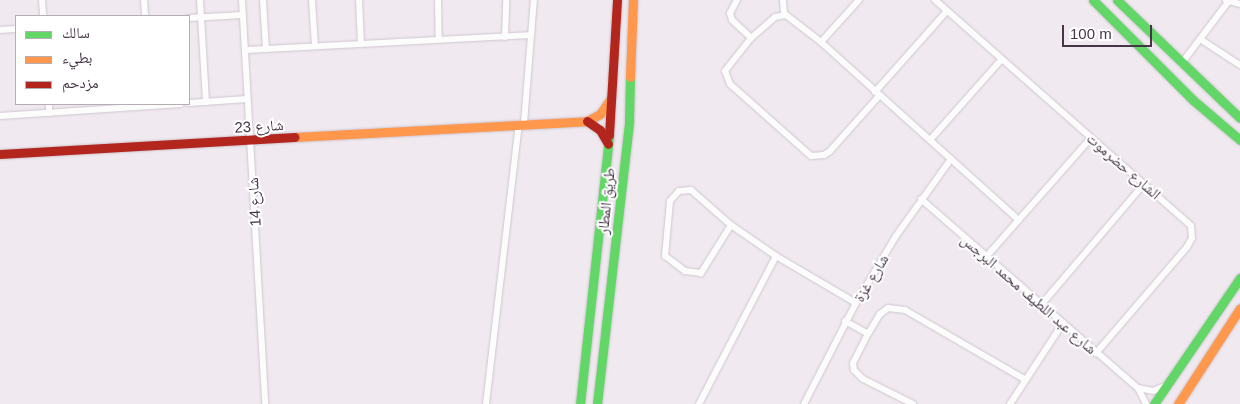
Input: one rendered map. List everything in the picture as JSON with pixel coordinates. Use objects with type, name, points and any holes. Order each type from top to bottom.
[{"type":"main road","name":"طريق المطار","points":[[580,404],[608,144],[617,0]]},
{"type":"main road","name":"طريق المطار","points":[[597,404],[629,121],[633,0]]},
{"type":"main road","points":[[1093,0],[1193,100],[1240,140]]},
{"type":"main road","points":[[1117,0],[1240,118]]},
{"type":"main road","points":[[608,144],[600,130],[587,121],[600,114],[611,98]]},
{"type":"main road","name":"شارع 23","points":[[0,154],[521,123],[587,121]]},
{"type":"main road","points":[[1154,404],[1240,278]]},
{"type":"main road","points":[[1178,404],[1240,308]]},
{"type":"main road","points":[[585,404],[591,346],[589,322]]},
{"type":"main road","points":[[1194,345],[1206,345],[1210,355]]},
{"type":"street","points":[[42,0],[43,15]]},
{"type":"street","points":[[144,0],[145,15]]},
{"type":"street","points":[[200,0],[206,102]]},
{"type":"street","name":"شارع 14","points":[[242,0],[247,99],[252,140],[265,404]]},
{"type":"street","points":[[263,0],[266,49]]},
{"type":"street","points":[[312,0],[315,46]]},
{"type":"street","points":[[359,0],[361,44]]},
{"type":"street","points":[[438,0],[439,39]]},
{"type":"street","points":[[505,37],[506,0]]},
{"type":"street","points":[[486,404],[521,123],[534,0]]},
{"type":"street","points":[[737,0],[730,12],[732,20],[751,38]]},
{"type":"street","points":[[783,0],[784,15],[820,42],[1019,220]]},
{"type":"street","points":[[820,42],[859,0]]},
{"type":"street","name":"الشارع حضرموت","points":[[936,0],[1189,222],[1192,238],[1096,353]]},
{"type":"street","points":[[1182,64],[1227,1],[1240,4]]},
{"type":"street","points":[[784,15],[775,17],[751,38],[727,68],[727,80],[811,156],[824,155],[830,151],[947,11]]},
{"type":"street","points":[[190,18],[243,15]]},
{"type":"street","points":[[0,30],[15,29]]},
{"type":"street","points":[[245,50],[531,35]]},
{"type":"street","points":[[1200,38],[1240,65]]},
{"type":"street","points":[[930,140],[1002,59]]},
{"type":"street","points":[[190,103],[247,99]]},
{"type":"street","points":[[49,105],[49,113]]},
{"type":"street","points":[[0,116],[150,105]]},
{"type":"street","points":[[986,257],[1091,138]]},
{"type":"street","name":"شارع غزة","points":[[804,404],[845,321],[921,199],[950,159]]},
{"type":"street","points":[[1042,305],[1144,184]]},
{"type":"street","points":[[731,225],[701,272],[686,271],[665,256],[670,201],[678,191],[691,190],[731,225],[776,256],[856,303]]},
{"type":"street","name":"شارع عبد اللطيف محمد البرجس","points":[[921,199],[1138,388],[1146,404]]},
{"type":"street","points":[[699,404],[776,256]]},
{"type":"street","points":[[913,404],[855,373],[853,363],[883,311],[898,308],[1024,379]]},
{"type":"street","points":[[845,321],[868,334]]},
{"type":"street","points":[[1010,404],[1024,379],[1063,323]]},
{"type":"street","points":[[1138,388],[1153,391],[1166,386]]},
{"type":"traffic: fast","points":[[1093,0],[1193,100],[1240,140]]},
{"type":"traffic: fast","points":[[1117,0],[1240,118]]},
{"type":"traffic: fast","points":[[597,404],[629,121],[630,77]]},
{"type":"traffic: fast","points":[[580,404],[609,135]]},
{"type":"traffic: fast","points":[[1154,404],[1240,278]]},
{"type":"traffic: slow","points":[[630,77],[633,0]]},
{"type":"traffic: slow","points":[[295,137],[587,121],[600,114],[611,98]]},
{"type":"traffic: slow","points":[[1178,404],[1240,308]]},
{"type":"traffic: jam","points":[[609,135],[617,0]]},
{"type":"traffic: jam","points":[[587,121],[600,130],[608,144]]},
{"type":"traffic: jam","points":[[0,154],[295,137]]}]
